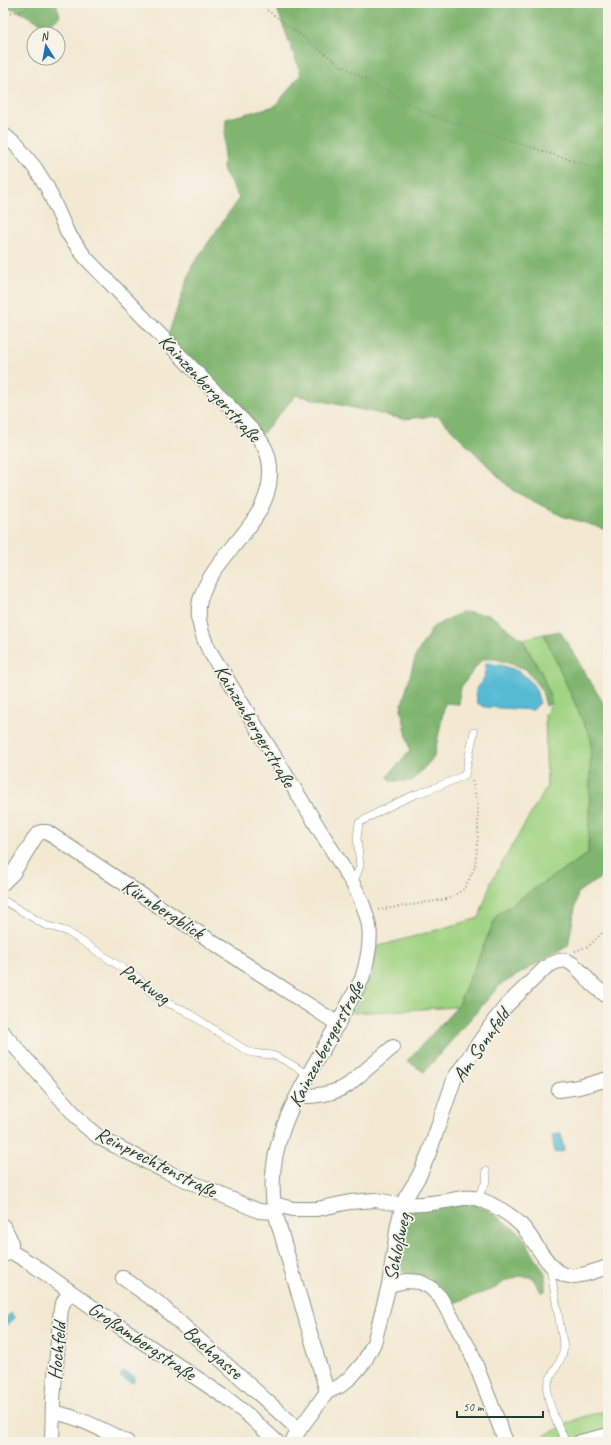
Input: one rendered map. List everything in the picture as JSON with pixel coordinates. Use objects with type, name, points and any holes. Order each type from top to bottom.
[{"type":"street","name":"Kainzenbergerstraße","points":[[3,134],[18,147],[35,168],[47,187],[67,232],[78,249],[100,274],[254,432],[266,448],[269,456],[270,486],[267,496],[255,518],[208,580],[200,601],[199,612],[203,637],[219,668],[353,884],[367,911],[370,927],[368,962],[362,980],[289,1111],[275,1153],[273,1180],[274,1208],[326,1392]]},
{"type":"street","name":"Kürnbergblick","points":[[3,883],[13,873],[36,836],[41,832],[47,832],[253,970],[338,1024]]},
{"type":"street","points":[[567,961],[575,966],[594,986],[608,997]]},
{"type":"street","name":"Am Sonnfeld","points":[[403,1205],[406,1197],[419,1176],[429,1153],[455,1077],[507,1005],[546,967],[557,962],[567,961]]},
{"type":"street","name":"Reinprechtenstraße","points":[[3,1033],[84,1125],[100,1138],[165,1171],[259,1211],[274,1208],[317,1209],[350,1202],[376,1200],[403,1205]]},
{"type":"street","points":[[298,1094],[312,1096],[341,1090],[348,1086],[393,1047]]},
{"type":"street","points":[[559,1090],[578,1087],[608,1079]]},
{"type":"street","points":[[477,1198],[500,1209],[522,1226],[549,1263],[560,1273],[569,1276],[578,1275],[608,1267]]},
{"type":"street","name":"Schloßweg","points":[[292,1442],[326,1392],[340,1386],[352,1376],[364,1362],[374,1343],[389,1285],[398,1224],[403,1205],[418,1205],[477,1198]]},
{"type":"street","points":[[3,1226],[12,1243],[5,1251]]},
{"type":"street","name":"Großambergstraße","points":[[5,1251],[32,1264],[113,1322],[225,1397],[248,1415],[277,1442]]},
{"type":"street","name":"Bachgasse","points":[[123,1278],[157,1302],[299,1430]]},
{"type":"street","points":[[389,1285],[406,1281],[420,1282],[430,1287],[440,1297],[470,1350],[506,1442]]},
{"type":"street","name":"Hochfeld","points":[[52,1442],[61,1308],[70,1292]]},
{"type":"street","points":[[53,1412],[67,1415],[85,1422],[127,1442]]},
{"type":"street","points":[[580,1442],[608,1435]]},
{"type":"lane","points":[[353,884],[360,866],[357,838],[359,823],[377,812],[405,799],[449,783],[465,775],[474,732]]},
{"type":"lane","name":"Parkweg","points":[[3,900],[45,925],[66,931],[139,979],[148,990],[160,1000],[184,1010],[247,1052],[253,1054],[273,1055],[308,1075]]},
{"type":"lane","points":[[477,1198],[488,1180],[486,1171]]},
{"type":"lane","points":[[549,1263],[564,1348],[562,1358],[546,1388],[566,1442]]},
{"type":"path","points":[[3,13],[19,12],[39,3]]},
{"type":"path","points":[[264,3],[267,10],[340,65],[430,115],[608,172]]},
{"type":"path","points":[[367,911],[448,899],[464,889],[475,867],[478,835],[478,806],[472,781],[465,775]]},
{"type":"path","points":[[567,961],[575,951],[589,946],[608,927]]},
{"type":"green space","points":[[3,3],[56,3],[60,16],[50,26],[47,26],[14,9],[3,10]]},
{"type":"green space","points":[[275,3],[608,3],[608,530],[562,516],[512,490],[438,416],[403,419],[296,395],[261,435],[167,338],[192,266],[239,198],[223,169],[226,119],[275,106],[301,74]]},
{"type":"green space","points":[[462,612],[490,615],[522,639],[542,674],[552,703],[546,706],[542,691],[526,669],[496,659],[482,659],[461,687],[459,704],[445,703],[434,757],[412,781],[391,781],[388,776],[410,751],[401,708],[416,655],[433,627]]},
{"type":"green space","points":[[560,631],[608,711],[608,873],[578,892],[568,946],[500,985],[424,1072],[407,1061],[457,1007],[497,915],[538,886],[588,854],[591,739],[544,634]]},
{"type":"green space","points":[[544,634],[591,739],[588,854],[538,886],[497,915],[457,1007],[353,1013],[372,974],[376,947],[479,918],[491,882],[547,786],[545,715],[552,703],[542,674],[522,639]]},
{"type":"green space","points":[[461,1204],[476,1205],[485,1208],[520,1233],[545,1273],[545,1291],[541,1292],[532,1277],[519,1276],[505,1281],[496,1288],[456,1302],[447,1296],[429,1277],[410,1274],[400,1270],[403,1231],[408,1210]]},
{"type":"green space","points":[[608,1410],[608,1442],[531,1442],[579,1418]]},
{"type":"water","points":[[486,663],[507,667],[526,677],[535,688],[540,703],[533,710],[485,707],[477,703],[476,689],[484,679]]},
{"type":"water","points":[[561,1134],[564,1151],[555,1153],[552,1135]]},
{"type":"water","points":[[11,1313],[15,1318],[4,1327],[3,1320]]},
{"type":"water","points":[[123,1371],[135,1377],[133,1383],[120,1377]]}]
